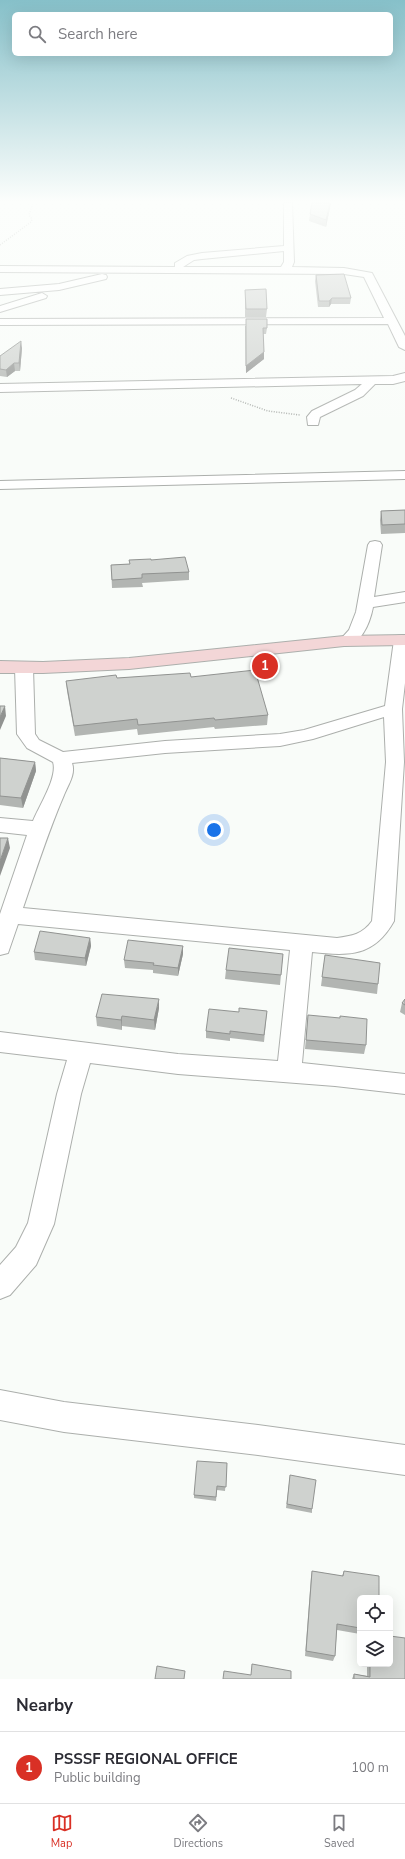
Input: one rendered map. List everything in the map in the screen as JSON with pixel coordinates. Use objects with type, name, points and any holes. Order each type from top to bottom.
[{"type":"street","points":[[0,292],[59,286],[75,281]]},
{"type":"street","points":[[372,281],[405,347]]},
{"type":"street","points":[[0,309],[38,298],[59,286]]},
{"type":"street","points":[[0,322],[391,321]]},
{"type":"street","points":[[0,388],[393,380],[405,377]]},
{"type":"street","points":[[313,419],[320,411],[362,390],[369,384],[368,380]]},
{"type":"street","points":[[0,485],[405,475]]},
{"type":"street","points":[[347,641],[356,632],[361,624],[366,604],[375,545]]},
{"type":"street","points":[[366,604],[386,599],[405,597]]},
{"type":"street","points":[[0,667],[53,668],[157,661],[347,641],[404,640],[393,709],[395,762],[383,921],[378,932],[371,938],[354,944],[337,946],[302,944],[10,915]]},
{"type":"street","points":[[24,668],[26,734],[33,744],[61,758],[165,747],[280,740],[307,735],[393,709]]},
{"type":"street","points":[[0,947],[39,829],[62,778],[64,767],[61,758]]},
{"type":"street","points":[[0,825],[39,829]]},
{"type":"street","points":[[289,1073],[302,944]]},
{"type":"street","points":[[0,1042],[178,1064],[380,1080],[405,1084]]},
{"type":"street","points":[[0,1285],[26,1256],[41,1224],[69,1094],[81,1052]]},
{"type":"street","points":[[0,1405],[64,1417],[258,1440],[405,1460]]},
{"type":"path","points":[[230,397],[277,413],[313,419]]},
{"type":"building","points":[[317,281],[346,281],[351,298],[332,298],[329,301],[319,301]]},
{"type":"building","points":[[266,289],[267,309],[246,309],[245,290]]},
{"type":"building","points":[[246,319],[267,319],[267,328],[263,328],[264,352],[246,366]]},
{"type":"building","points":[[21,341],[19,363],[14,363],[6,370],[0,369],[0,356]]},
{"type":"building","points":[[405,510],[405,524],[382,525],[381,511]]},
{"type":"building","points":[[185,557],[189,572],[142,574],[142,578],[112,580],[111,565],[130,564],[129,560]]},
{"type":"building","points":[[255,670],[268,715],[138,725],[137,719],[74,726],[66,681],[116,675],[117,678],[190,673],[191,677]]},
{"type":"building","points":[[0,706],[5,706],[0,717]]},
{"type":"building","points":[[0,758],[35,762],[21,798],[0,796]]},
{"type":"building","points":[[0,838],[8,838],[0,861]]},
{"type":"building","points":[[40,931],[90,938],[85,958],[34,952]]},
{"type":"building","points":[[128,940],[183,946],[178,968],[153,965],[154,963],[124,960]]},
{"type":"building","points":[[229,948],[283,954],[281,975],[226,970]]},
{"type":"building","points":[[325,955],[380,963],[378,984],[322,977]]},
{"type":"building","points":[[102,994],[159,999],[154,1020],[122,1016],[121,1020],[96,1017]]},
{"type":"building","points":[[239,1008],[267,1011],[264,1035],[230,1031],[230,1034],[206,1031],[209,1009],[239,1012]]},
{"type":"building","points":[[308,1015],[367,1019],[366,1045],[306,1040]]},
{"type":"building","points":[[197,1461],[227,1463],[226,1487],[217,1486],[216,1497],[194,1495]]},
{"type":"building","points":[[290,1475],[316,1480],[312,1509],[287,1504]]},
{"type":"building","points":[[312,1571],[343,1576],[344,1571],[379,1576],[379,1595],[357,1595],[357,1627],[337,1624],[335,1656],[306,1651]]},
{"type":"building","points":[[393,1636],[405,1638],[405,1679],[354,1679],[354,1674],[370,1677],[370,1667],[393,1667]]},
{"type":"building","points":[[252,1664],[291,1671],[291,1679],[223,1679],[224,1671],[251,1675]]},
{"type":"building","points":[[157,1666],[185,1671],[184,1679],[155,1679]]},
{"type":"place","name":"PSSSF REGIONAL OFFICE","points":[[265,666]]}]
